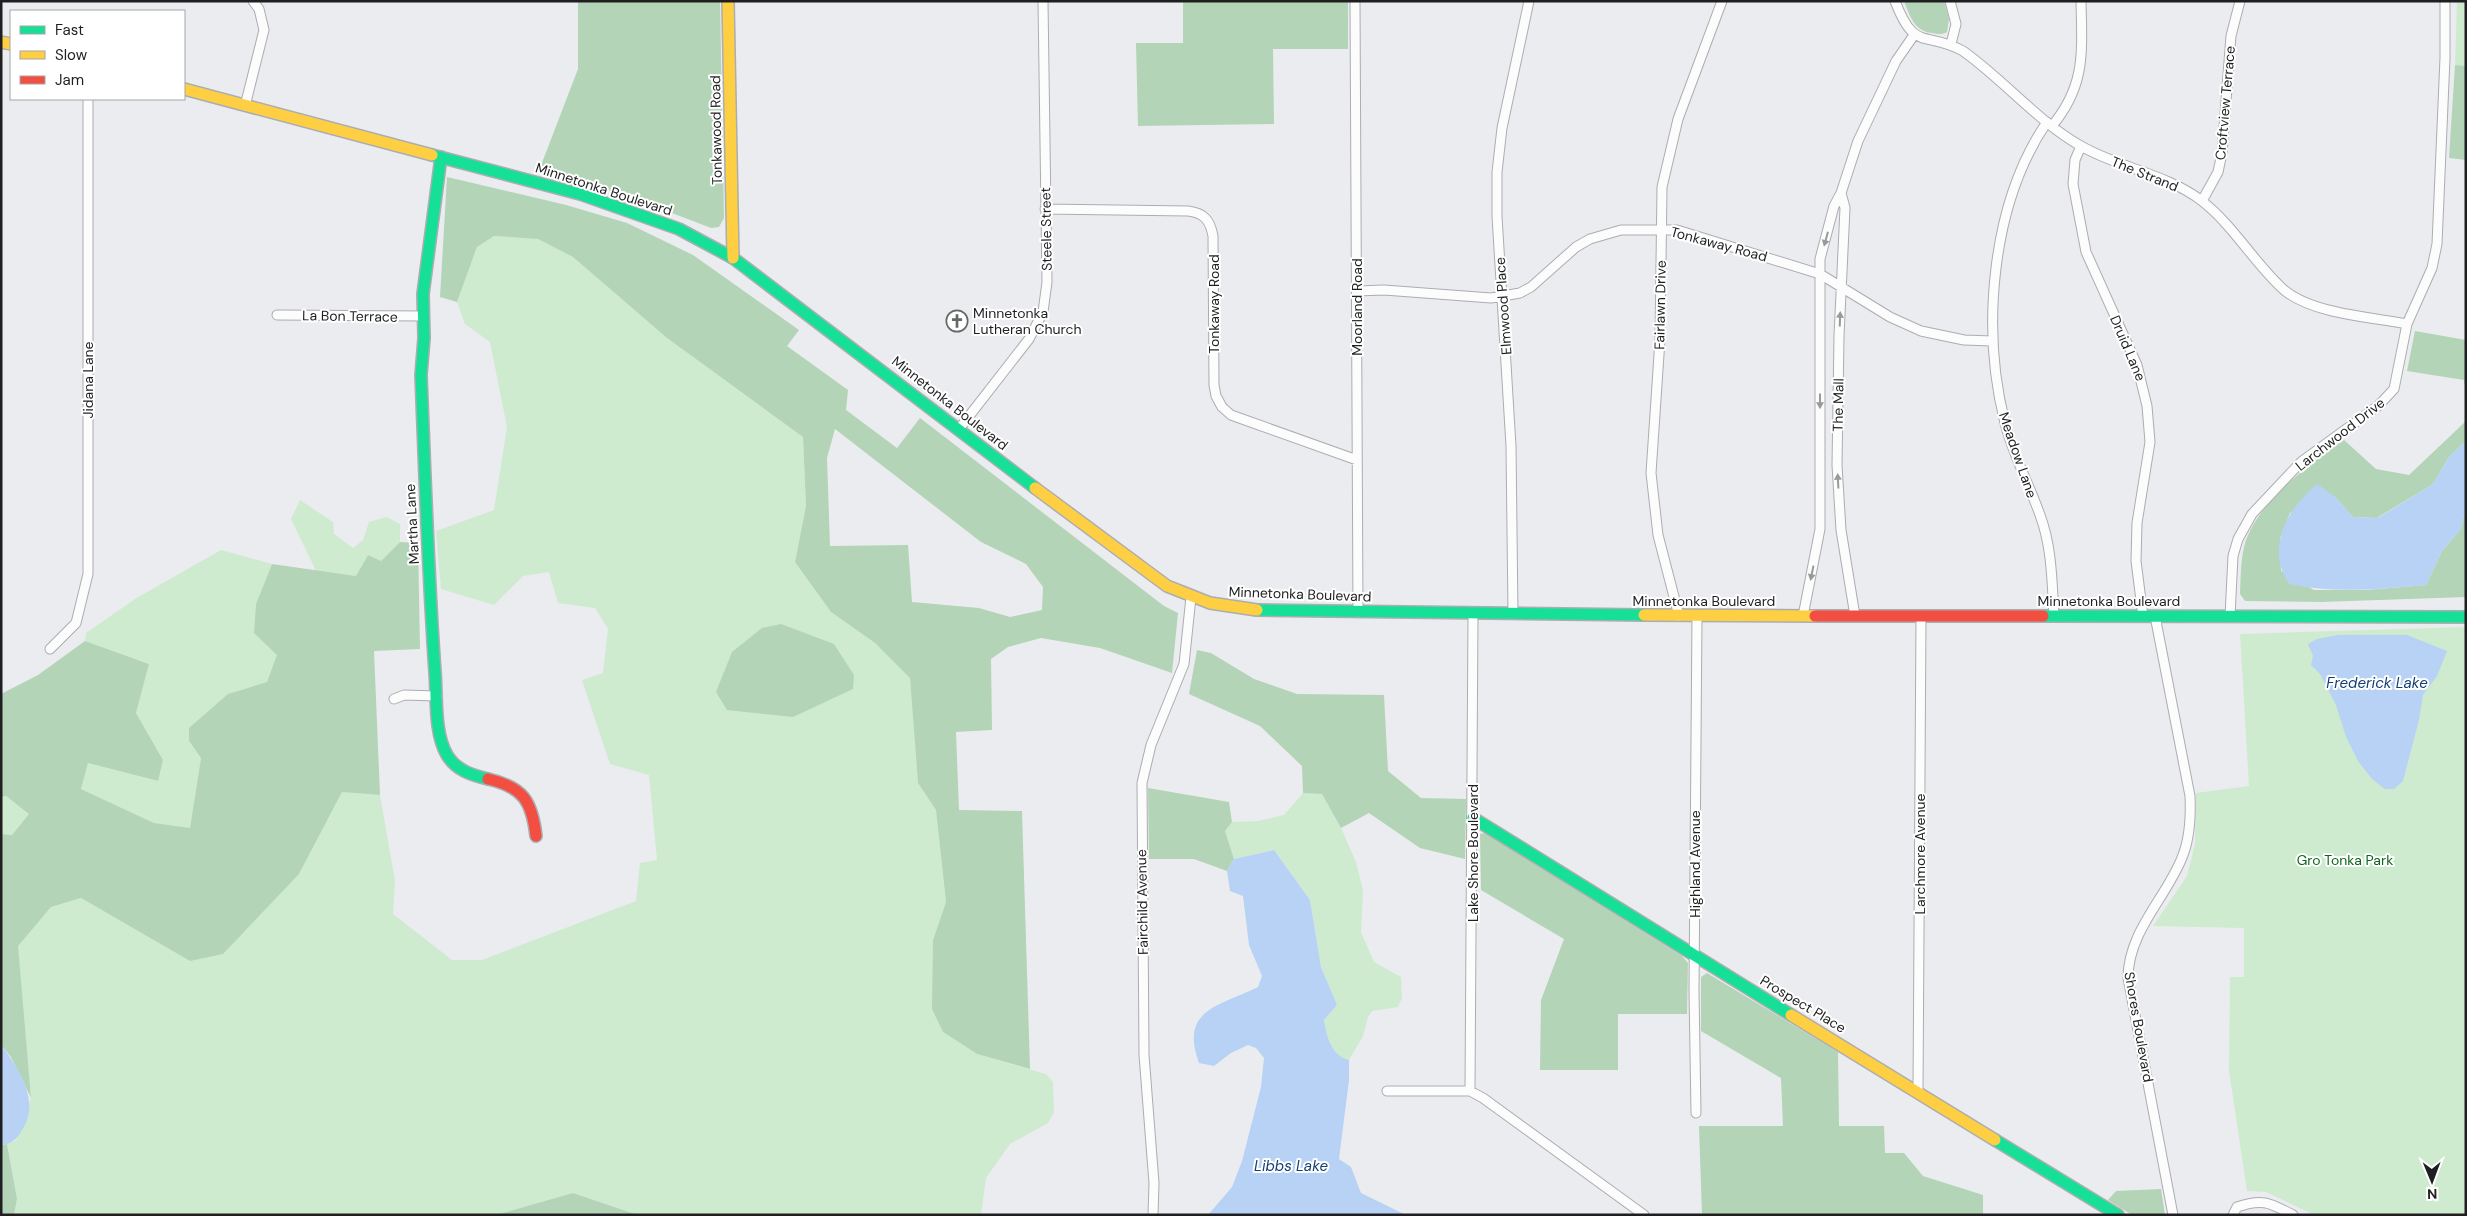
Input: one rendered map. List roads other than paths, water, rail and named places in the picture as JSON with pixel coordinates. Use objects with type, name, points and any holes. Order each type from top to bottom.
[{"type":"main road","name":"Tonkawood Road","points":[[728,1],[733,258]]},
{"type":"main road","name":"Minnetonka Boulevard","points":[[185,90],[589,197],[679,229],[733,258],[1150,575],[1168,586],[1210,603],[1239,608],[1473,614],[2466,617]]},
{"type":"main road","name":"Martha Lane","points":[[441,157],[423,294],[422,393],[430,605],[442,747],[448,760],[459,770],[471,777],[500,781],[512,787],[523,797],[531,809],[536,836]]},
{"type":"main road","name":"Prospect Place","points":[[1473,818],[1694,956],[1918,1091],[2118,1215]]},
{"type":"street","points":[[245,106],[264,30],[263,19],[252,1]]},
{"type":"street","name":"Steele Street","points":[[959,429],[1030,339],[1044,312],[1047,282],[1043,1]]},
{"type":"street","name":"Moorland Road","points":[[1355,1],[1358,612]]},
{"type":"street","name":"Elmwood Place","points":[[1513,614],[1511,446],[1497,216],[1497,172],[1504,119],[1529,1]]},
{"type":"street","name":"Fairlawn Drive","points":[[1678,616],[1658,535],[1651,473],[1660,340],[1662,187],[1678,119],[1722,1]]},
{"type":"street","points":[[1895,1],[1903,22],[1914,35]]},
{"type":"street","points":[[1950,1],[1956,24],[1951,44]]},
{"type":"street","points":[[2049,124],[2074,94],[2082,48],[2081,1]]},
{"type":"street","name":"Croftview Terrace","points":[[2202,201],[2218,172],[2222,153],[2231,36],[2240,1]]},
{"type":"street","name":"Larchwood Drive","points":[[2230,616],[2233,556],[2245,525],[2274,489],[2301,462],[2388,398],[2397,380],[2407,324],[2432,268],[2437,244],[2445,58],[2444,1]]},
{"type":"street","name":"The Strand","points":[[1914,35],[1951,44],[1973,58],[2049,124],[2081,146],[2124,166],[2168,182],[2202,201],[2238,236],[2284,289],[2295,298],[2321,308],[2407,324]]},
{"type":"street","name":"The Mall","points":[[1803,616],[1820,530],[1820,259],[1847,169],[1872,108],[1896,62],[1914,35]]},
{"type":"street","name":"Jidana Lane","points":[[50,648],[76,623],[88,574],[88,100]]},
{"type":"street","name":"Meadow Lane","points":[[2049,124],[2038,135],[2025,164],[2006,218],[1995,275],[1992,341],[1996,377],[2005,424],[2047,538],[2054,616]]},
{"type":"street","name":"Druid Lane","points":[[2081,146],[2075,160],[2073,184],[2086,252],[2137,365],[2147,406],[2149,449],[2137,523],[2136,561],[2143,616]]},
{"type":"street","name":"The Mall","points":[[1841,193],[1845,208],[1841,286],[1837,465],[1841,530],[1855,616]]},
{"type":"street","name":"Tonkaway Road","points":[[1046,209],[1188,211],[1197,212],[1206,218],[1213,236],[1214,385],[1216,396],[1222,407],[1242,420],[1357,460]]},
{"type":"street","name":"Tonkaway Road","points":[[1357,291],[1384,290],[1491,298],[1502,297],[1520,293],[1531,287],[1576,247],[1590,239],[1621,230],[1661,229],[1688,232],[1820,274],[1890,317],[1921,331],[1964,340],[1992,341]]},
{"type":"street","name":"La Bon Terrace","points":[[277,315],[424,316]]},
{"type":"street","name":"Fairchild Avenue","points":[[1153,1215],[1154,1183],[1144,1055],[1142,783],[1151,745],[1184,664],[1191,596]]},
{"type":"street","name":"Lake Shore Boulevard","points":[[1470,1091],[1473,614]]},
{"type":"street","name":"Highland Avenue","points":[[1696,1113],[1694,956],[1697,616]]},
{"type":"street","name":"Larchmore Avenue","points":[[1918,1091],[1921,616]]},
{"type":"street","name":"Shores Boulevard","points":[[2155,616],[2190,796],[2191,817],[2182,858],[2133,945],[2128,962],[2128,978],[2173,1215]]},
{"type":"street","points":[[394,700],[404,695],[437,696]]},
{"type":"street","points":[[1387,1091],[1470,1091],[1483,1098],[1644,1215]]},
{"type":"street","points":[[2233,1215],[2237,1207],[2250,1203],[2268,1202],[2293,1215]]},
{"type":"water","points":[[2466,441],[2466,506],[2461,529],[2442,551],[2426,585],[2340,590],[2289,584],[2282,570],[2279,557],[2279,543],[2289,517],[2306,494],[2317,484],[2334,496],[2353,517],[2378,518],[2433,484],[2449,457]]},
{"type":"water","name":"Frederick Lake","points":[[2338,635],[2407,635],[2447,651],[2437,676],[2423,695],[2419,720],[2403,781],[2394,789],[2385,789],[2372,779],[2358,761],[2346,737],[2336,705],[2320,674],[2311,665],[2313,656],[2308,644],[2317,639]]},
{"type":"water","name":"Libbs Lake","points":[[1274,850],[1310,900],[1321,967],[1337,1005],[1324,1020],[1327,1033],[1334,1050],[1343,1058],[1349,1060],[1349,1080],[1339,1159],[1351,1167],[1361,1193],[1406,1215],[1208,1215],[1232,1187],[1242,1161],[1261,1087],[1264,1058],[1256,1048],[1248,1045],[1231,1053],[1214,1066],[1199,1063],[1194,1045],[1194,1031],[1199,1020],[1217,1005],[1258,987],[1262,976],[1249,945],[1243,896],[1230,891],[1227,871],[1234,859]]},
{"type":"water","points":[[1,1045],[21,1075],[28,1097],[29,1108],[27,1119],[18,1136],[11,1142],[1,1145]]},
{"type":"place","name":"Minnetonka Lutheran Church","points":[[957,321]]},
{"type":"park label","name":"Gro Tonka Park","points":[[2345,860]]}]
